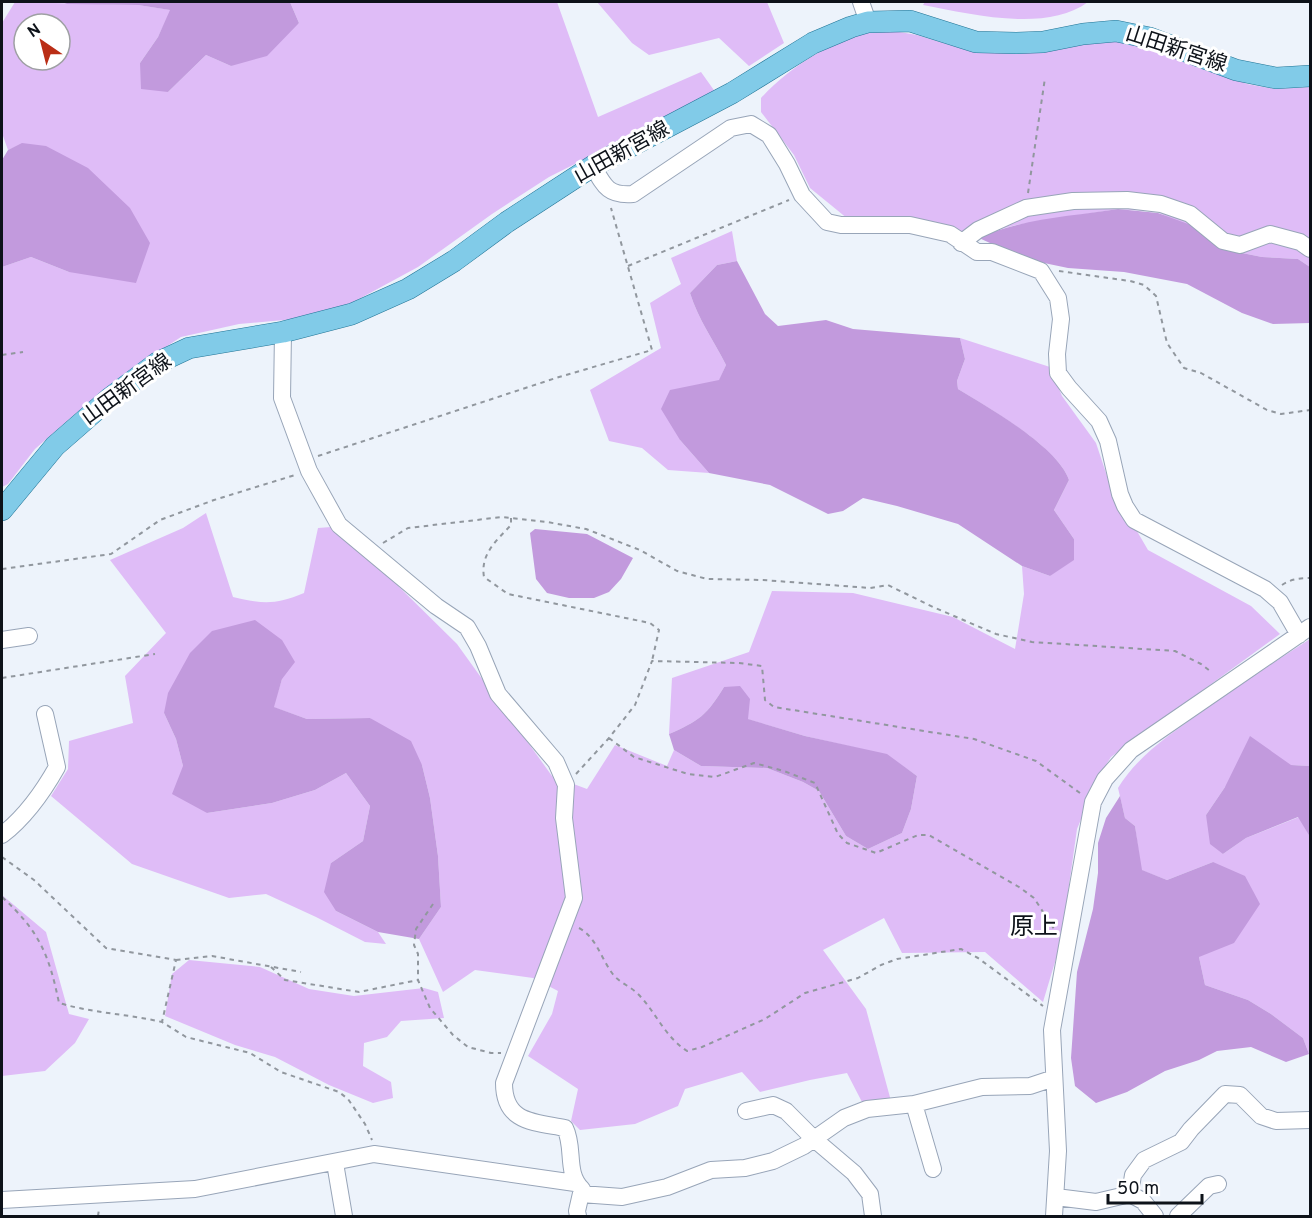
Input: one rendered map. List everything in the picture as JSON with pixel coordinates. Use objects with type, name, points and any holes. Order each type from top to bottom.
[{"type":"main road","name":"山田新宮線","points":[[2,510],[55,446],[110,398],[157,363],[189,348],[283,332],[352,314],[408,289],[454,261],[507,222],[593,166],[732,93],[813,43],[868,22],[910,21],[976,42],[1043,42],[1083,34],[1116,31],[1150,38],[1236,70],[1276,78],[1311,76]]},
{"type":"street","points":[[861,2],[868,22]]},
{"type":"street","points":[[593,166],[605,188],[619,195],[633,194],[731,128],[751,124],[769,135],[802,195],[827,222],[842,225],[910,225],[950,234],[977,252],[992,252],[1041,271],[1058,298],[1061,320],[1058,373],[1099,421],[1108,441],[1120,494],[1134,520],[1265,589],[1280,602],[1305,631],[1131,750],[1105,779],[1093,802],[1052,1030],[1058,1151],[1054,1216]]},
{"type":"street","points":[[961,243],[978,230],[1026,208],[1073,201],[1127,200],[1161,204],[1190,214],[1223,241],[1240,245],[1270,234],[1300,242],[1311,249]]},
{"type":"street","points":[[283,332],[282,398],[308,465],[339,525],[436,606],[467,627],[478,646],[498,694],[556,762],[566,785],[564,818],[574,898],[504,1083],[504,1096],[511,1111],[520,1119],[566,1128],[570,1138],[570,1164],[578,1188],[578,1216]]},
{"type":"street","points":[[2,640],[29,636]]},
{"type":"street","points":[[2,836],[12,828],[46,785],[57,767],[45,714]]},
{"type":"street","points":[[2,1200],[195,1189],[374,1155],[622,1197],[667,1187],[711,1170],[745,1168],[773,1161],[804,1146],[844,1118],[867,1109],[914,1104],[982,1087],[1030,1086],[1054,1078]]},
{"type":"street","points":[[1130,1194],[1132,1175],[1144,1160],[1181,1143],[1191,1129],[1226,1094],[1240,1095],[1261,1116],[1276,1121],[1311,1120]]},
{"type":"street","points":[[914,1104],[933,1169]]},
{"type":"street","points":[[746,1111],[773,1105],[786,1111],[854,1173],[870,1194],[873,1216]]},
{"type":"street","points":[[335,1162],[344,1216]]},
{"type":"street","points":[[1178,1216],[1209,1186],[1218,1184]]},
{"type":"street","points":[[1056,1197],[1096,1202],[1130,1194],[1143,1202],[1155,1216]]},
{"type":"path","points":[[1026,208],[1046,78]]},
{"type":"path","points":[[2,569],[111,554],[160,520],[308,465],[559,377],[652,350],[605,188]]},
{"type":"path","points":[[628,266],[802,195]]},
{"type":"path","points":[[1041,271],[1067,271],[1144,285],[1156,296],[1167,343],[1184,368],[1201,373],[1267,410],[1281,414],[1311,410]]},
{"type":"path","points":[[2,355],[23,352]]},
{"type":"path","points":[[376,555],[384,542],[408,528],[502,517],[511,518],[586,529],[640,550],[677,571],[707,579],[870,588],[888,585],[996,634],[1032,642],[1175,651],[1210,670]]},
{"type":"path","points":[[511,518],[511,525],[489,549],[482,566],[484,577],[508,594],[650,623],[659,630],[652,660],[635,705],[609,738],[566,785]]},
{"type":"path","points":[[1270,594],[1288,581],[1311,578]]},
{"type":"path","points":[[2,678],[155,654]]},
{"type":"path","points":[[652,660],[762,666],[765,700],[774,707],[974,739],[1036,761],[1093,802]]},
{"type":"path","points":[[609,738],[634,757],[688,774],[715,777],[754,763],[815,783],[838,834],[847,843],[876,854],[918,835],[929,836],[1034,898],[1055,932],[1068,938]]},
{"type":"path","points":[[2,857],[34,880],[106,948],[176,960],[212,956],[301,972]]},
{"type":"path","points":[[2,897],[22,916],[45,951],[59,1003],[79,1009],[162,1022],[186,1037],[250,1053],[281,1072],[339,1092],[348,1099],[365,1125],[374,1147],[374,1155]]},
{"type":"path","points":[[433,904],[416,929],[414,945],[418,954],[418,980],[430,1008],[453,1035],[468,1047],[491,1053],[516,1053]]},
{"type":"path","points":[[565,923],[582,929],[597,946],[613,975],[638,994],[675,1043],[687,1051],[702,1047],[765,1019],[805,993],[858,978],[881,965],[897,960],[961,949],[978,958],[1043,1006],[1055,1012]]},
{"type":"path","points":[[162,1022],[176,960]]},
{"type":"path","points":[[271,967],[285,980],[358,992],[418,980]]},
{"type":"shaded area","points":[[15,2],[138,5],[171,10],[158,37],[140,63],[168,92],[206,55],[231,66],[299,23],[290,2],[557,2],[598,117],[701,72],[716,93],[549,177],[418,267],[346,306],[295,319],[239,324],[181,337],[126,373],[75,414],[35,449],[8,484],[2,487],[2,267],[31,257],[69,272],[22,144],[8,150],[2,133],[2,23]]},
{"type":"shaded area","points":[[62,2],[290,2],[299,23],[267,56],[231,66],[206,55],[168,92],[141,89],[140,63],[158,37],[170,10],[138,5],[67,4]]},
{"type":"shaded area","points":[[597,2],[767,2],[784,43],[749,66],[719,38],[649,55],[632,43]]},
{"type":"shaded area","points":[[925,2],[1088,2],[1071,11],[1051,17],[1030,19],[963,13],[923,5]]},
{"type":"shaded area","points":[[882,29],[917,35],[970,51],[1104,40],[1134,44],[1197,63],[1247,84],[1275,89],[1310,87],[1310,267],[1298,259],[1262,257],[1227,250],[1158,212],[1118,209],[1016,225],[979,238],[848,219],[810,188],[794,155],[761,112],[761,98],[787,74],[816,54],[847,39]]},
{"type":"shaded area","points":[[22,143],[46,146],[88,168],[130,208],[150,243],[136,283],[69,272],[31,257],[2,267],[2,160],[8,150]]},
{"type":"shaded area","points":[[1118,209],[1158,213],[1191,225],[1227,250],[1262,257],[1298,259],[1310,267],[1310,323],[1273,324],[1242,313],[1187,284],[1124,272],[1068,268],[1025,259],[979,238],[1029,222]]},
{"type":"shaded area","points":[[732,231],[737,261],[717,265],[690,293],[726,365],[719,381],[698,385],[680,440],[709,473],[668,470],[642,448],[609,441],[590,390],[661,348],[650,303],[681,284],[671,258]]},
{"type":"shaded area","points":[[737,261],[765,314],[778,326],[826,320],[853,329],[960,338],[965,359],[957,381],[958,389],[1037,441],[1062,467],[1069,480],[1054,510],[1074,539],[1074,560],[1050,576],[1022,566],[958,524],[863,498],[843,511],[828,514],[770,485],[709,473],[680,440],[661,409],[670,390],[719,380],[726,365],[690,293],[717,265]]},
{"type":"shaded area","points":[[960,338],[1050,367],[1062,396],[1096,443],[1110,485],[1148,550],[1251,606],[1280,634],[1111,757],[1099,776],[1077,829],[1061,942],[1043,1002],[985,952],[902,953],[884,918],[823,950],[866,1009],[891,1101],[862,1102],[847,1073],[760,1092],[742,1072],[685,1089],[678,1106],[635,1124],[580,1130],[571,1121],[578,1089],[528,1056],[552,1014],[558,991],[533,978],[475,970],[443,992],[419,939],[441,907],[438,856],[430,798],[422,765],[370,718],[307,719],[273,707],[282,679],[164,713],[176,739],[183,766],[207,813],[272,803],[315,790],[346,773],[370,806],[363,841],[331,863],[336,911],[378,932],[386,944],[365,942],[266,894],[229,898],[132,864],[51,796],[68,769],[69,741],[133,723],[125,676],[166,633],[110,560],[183,528],[206,513],[233,597],[261,602],[285,600],[304,593],[318,528],[331,527],[385,573],[457,644],[552,776],[587,789],[615,745],[667,766],[674,750],[701,766],[767,768],[803,782],[819,791],[846,836],[868,849],[902,833],[911,809],[917,776],[887,755],[805,736],[747,719],[724,687],[701,716],[669,734],[672,678],[749,652],[772,591],[853,593],[953,617],[1015,649],[1024,594],[1022,566],[1050,576],[1074,539],[1054,510],[1069,480],[1062,467],[1037,441],[958,389],[957,381],[965,359]]},
{"type":"shaded area","points":[[535,529],[587,534],[633,558],[621,579],[609,592],[594,598],[569,598],[547,593],[536,579],[530,533]]},
{"type":"shaded area","points":[[255,620],[282,640],[295,662],[282,679],[274,707],[307,719],[370,718],[411,741],[422,765],[430,798],[438,856],[441,907],[419,939],[378,932],[336,911],[324,892],[331,863],[363,841],[370,806],[346,773],[315,790],[272,803],[207,813],[172,794],[183,766],[176,739],[164,713],[168,693],[190,653],[212,631]]},
{"type":"shaded area","points":[[1310,639],[1310,766],[1291,765],[1225,787],[1206,815],[1223,854],[1246,838],[1299,817],[1310,837],[1309,1054],[1303,1038],[1271,1014],[1248,1000],[1205,985],[1199,957],[1213,862],[1167,880],[1141,870],[1135,826],[1125,818],[1118,788],[1135,765],[1168,736]]},
{"type":"shaded area","points":[[740,686],[750,699],[748,719],[805,736],[887,754],[917,776],[911,809],[902,833],[868,849],[846,836],[819,791],[803,782],[767,768],[701,766],[674,750],[669,734],[701,716],[724,687]]},
{"type":"shaded area","points":[[1250,736],[1291,765],[1310,766],[1310,837],[1298,817],[1246,838],[1223,854],[1210,844],[1206,815],[1225,787]]},
{"type":"shaded area","points":[[1120,796],[1125,818],[1135,826],[1142,870],[1167,880],[1213,862],[1245,876],[1260,904],[1234,943],[1199,957],[1205,985],[1248,1000],[1271,1014],[1303,1038],[1309,1054],[1286,1062],[1251,1047],[1217,1051],[1199,1060],[1165,1071],[1127,1092],[1096,1103],[1075,1086],[1071,1058],[1077,972],[1093,909],[1098,873],[1098,843],[1106,818]]},
{"type":"shaded area","points":[[2,895],[46,932],[69,1014],[89,1019],[75,1043],[45,1071],[2,1076]]},
{"type":"shaded area","points":[[189,960],[260,967],[309,989],[354,996],[424,988],[438,992],[444,1018],[401,1021],[387,1037],[364,1043],[363,1066],[391,1082],[393,1098],[373,1103],[329,1085],[275,1057],[235,1045],[165,1016],[172,974]]},
{"type":"district","name":"原上","points":[[1034,928]]}]
